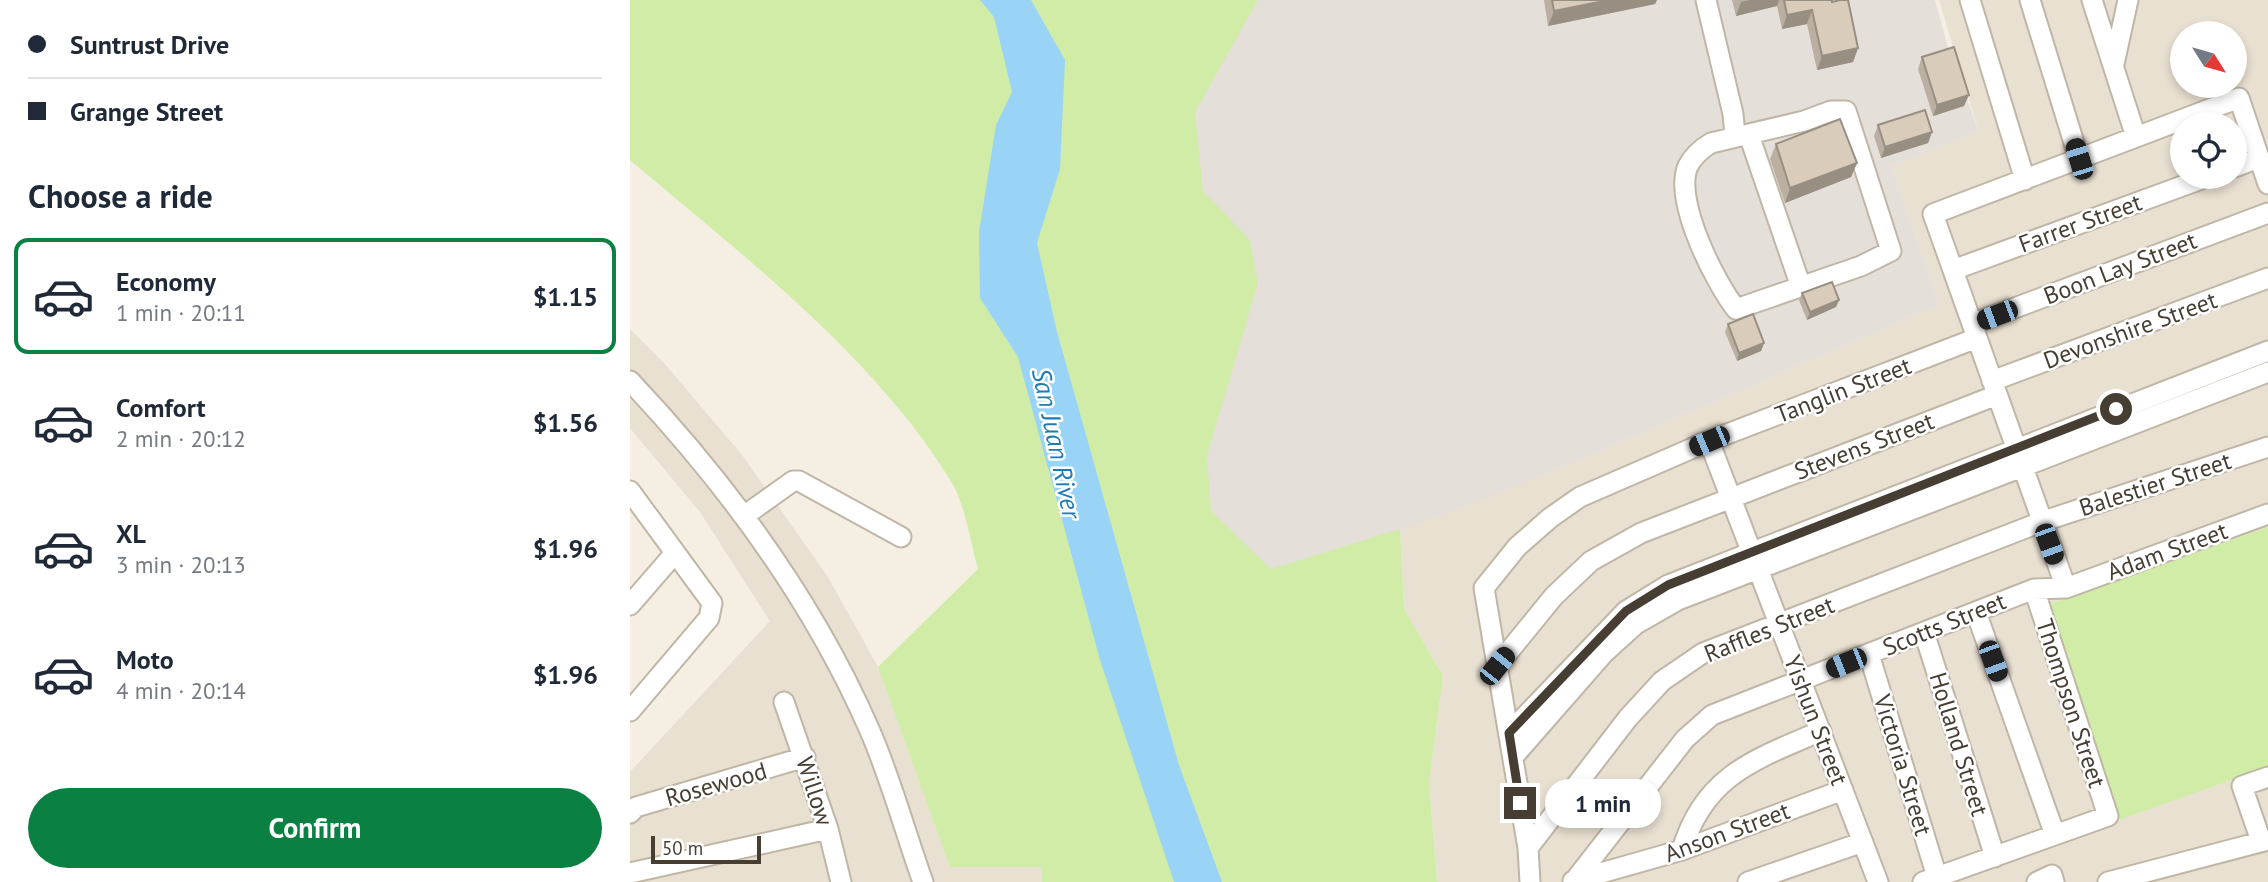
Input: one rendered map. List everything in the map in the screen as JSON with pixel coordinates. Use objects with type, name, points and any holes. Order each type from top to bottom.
[{"type":"street","points":[[1706,0],[1733,114],[1800,285]]},
{"type":"street","points":[[1970,0],[2025,180]]},
{"type":"street","points":[[2030,0],[2079,159]]},
{"type":"street","points":[[2092,0],[2136,137]]},
{"type":"street","points":[[2114,66],[2128,0]]},
{"type":"street","points":[[2066,588],[1933,214],[2239,98],[2268,184]]},
{"type":"street","points":[[1831,111],[1846,111],[1891,251],[1861,266],[1736,309],[1719,288],[1685,201],[1687,168],[1699,151],[1742,135],[1804,121],[1831,111]]},
{"type":"street","points":[[2247,162],[2258,158]]},
{"type":"street","name":"Farrer Street","points":[[1953,270],[2174,189]]},
{"type":"street","name":"Boon Lay Street","points":[[1975,331],[2268,212]]},
{"type":"street","name":"Devonshire Street","points":[[1995,388],[2268,278]]},
{"type":"street","name":"Tanglin Street","points":[[1497,666],[1484,588],[1517,547],[1550,518],[1580,497],[1975,331]]},
{"type":"street","points":[[1509,733],[1626,611],[1668,585],[1756,559],[2019,457],[2268,351]]},
{"type":"street","points":[[2019,457],[2268,372]]},
{"type":"street","points":[[630,381],[692,447],[805,604],[870,732],[923,882]]},
{"type":"street","name":"Stevens Street","points":[[1497,666],[1554,596],[1591,561],[1641,533],[1995,388]]},
{"type":"street","name":"Yishun Street","points":[[1709,441],[1878,882]]},
{"type":"street","name":"Balestier Street","points":[[2041,522],[2268,447]]},
{"type":"street","points":[[744,516],[793,481],[799,481],[901,537]]},
{"type":"street","points":[[630,711],[713,610],[712,603],[631,494]]},
{"type":"street","name":"Adam Street","points":[[2066,588],[2268,514]]},
{"type":"street","name":"Raffles Street","points":[[1528,848],[1628,718],[1662,681],[1703,653],[2041,522]]},
{"type":"street","points":[[630,605],[675,553]]},
{"type":"street","points":[[1513,758],[1604,653],[1636,624],[1756,559]]},
{"type":"street","name":"Scotts Street","points":[[1572,881],[1685,739],[1712,715],[1765,692],[1801,681],[2034,589],[2066,588]]},
{"type":"street","name":"Thompson Street","points":[[2034,589],[2108,816],[2055,835]]},
{"type":"street","points":[[1930,879],[2055,835],[1976,612]]},
{"type":"street","name":"Holland Street","points":[[1924,632],[1994,857]]},
{"type":"street","name":"Victoria Street","points":[[1869,654],[1930,879]]},
{"type":"street","points":[[1497,666],[1528,848],[1530,882]]},
{"type":"street","name":"Willow","points":[[784,702],[828,829],[841,882]]},
{"type":"street","points":[[1682,850],[1691,821],[1718,787],[1746,763],[1821,731]]},
{"type":"street","name":"Rosewood","points":[[630,813],[636,807],[805,757]]},
{"type":"street","points":[[2108,882],[2265,840],[2242,786],[2268,777]]},
{"type":"street","name":"Anson Street","points":[[1572,881],[1682,850],[1843,790]]},
{"type":"street","points":[[630,873],[828,829]]},
{"type":"street","points":[[1748,882],[1863,842]]},
{"type":"street","points":[[2037,882],[2052,875],[2053,882]]},
{"type":"shaded area","points":[[630,0],[1935,0],[1947,44],[1979,132],[1891,167],[1940,305],[1555,471],[1213,604]]},
{"type":"shaded area","points":[[1939,0],[2268,0],[2268,527],[2050,604],[2115,821],[2268,767],[2268,882],[1437,882],[1429,783],[1443,676],[1404,609],[1400,529],[1555,471],[1940,305],[1891,167],[1979,132]]},
{"type":"shaded area","points":[[630,329],[664,363],[742,455],[828,577],[878,667],[950,866],[1041,867],[1042,882],[630,882],[630,772],[770,621],[700,512],[630,428]]},
{"type":"green space","points":[[630,0],[1258,0],[1195,112],[1203,191],[1250,240],[1258,283],[1207,456],[1211,511],[1271,569],[1400,529],[1404,609],[1443,676],[1429,783],[1437,882],[1042,882],[1041,867],[950,867],[878,667],[978,569],[961,502],[952,483],[921,437],[885,392],[846,350],[761,270],[630,160]]},
{"type":"green space","points":[[2268,527],[2268,767],[2116,821],[2050,604]]},
{"type":"water","name":"San Juan River","points":[[980,0],[1031,0],[1065,60],[1060,169],[1037,243],[1057,332],[1179,765],[1222,882],[1174,882],[1100,660],[1018,357],[980,298],[979,232],[996,125],[1012,92],[994,17]]},
{"type":"building","points":[[1552,0],[1609,0],[1554,11]]},
{"type":"building","points":[[1784,0],[1848,0],[1858,48],[1822,56],[1812,10],[1787,15]]},
{"type":"building","points":[[1954,47],[1969,95],[1937,105],[1922,57]]},
{"type":"building","points":[[1925,110],[1932,132],[1885,147],[1878,125]]},
{"type":"building","points":[[1840,119],[1857,163],[1790,188],[1776,144]]},
{"type":"building","points":[[1832,282],[1839,300],[1810,312],[1802,293]]},
{"type":"building","points":[[1753,314],[1764,343],[1739,353],[1728,324]]},
{"type":"route","points":[[1520,803],[1509,733],[1626,611],[1668,585],[2116,409]]}]
